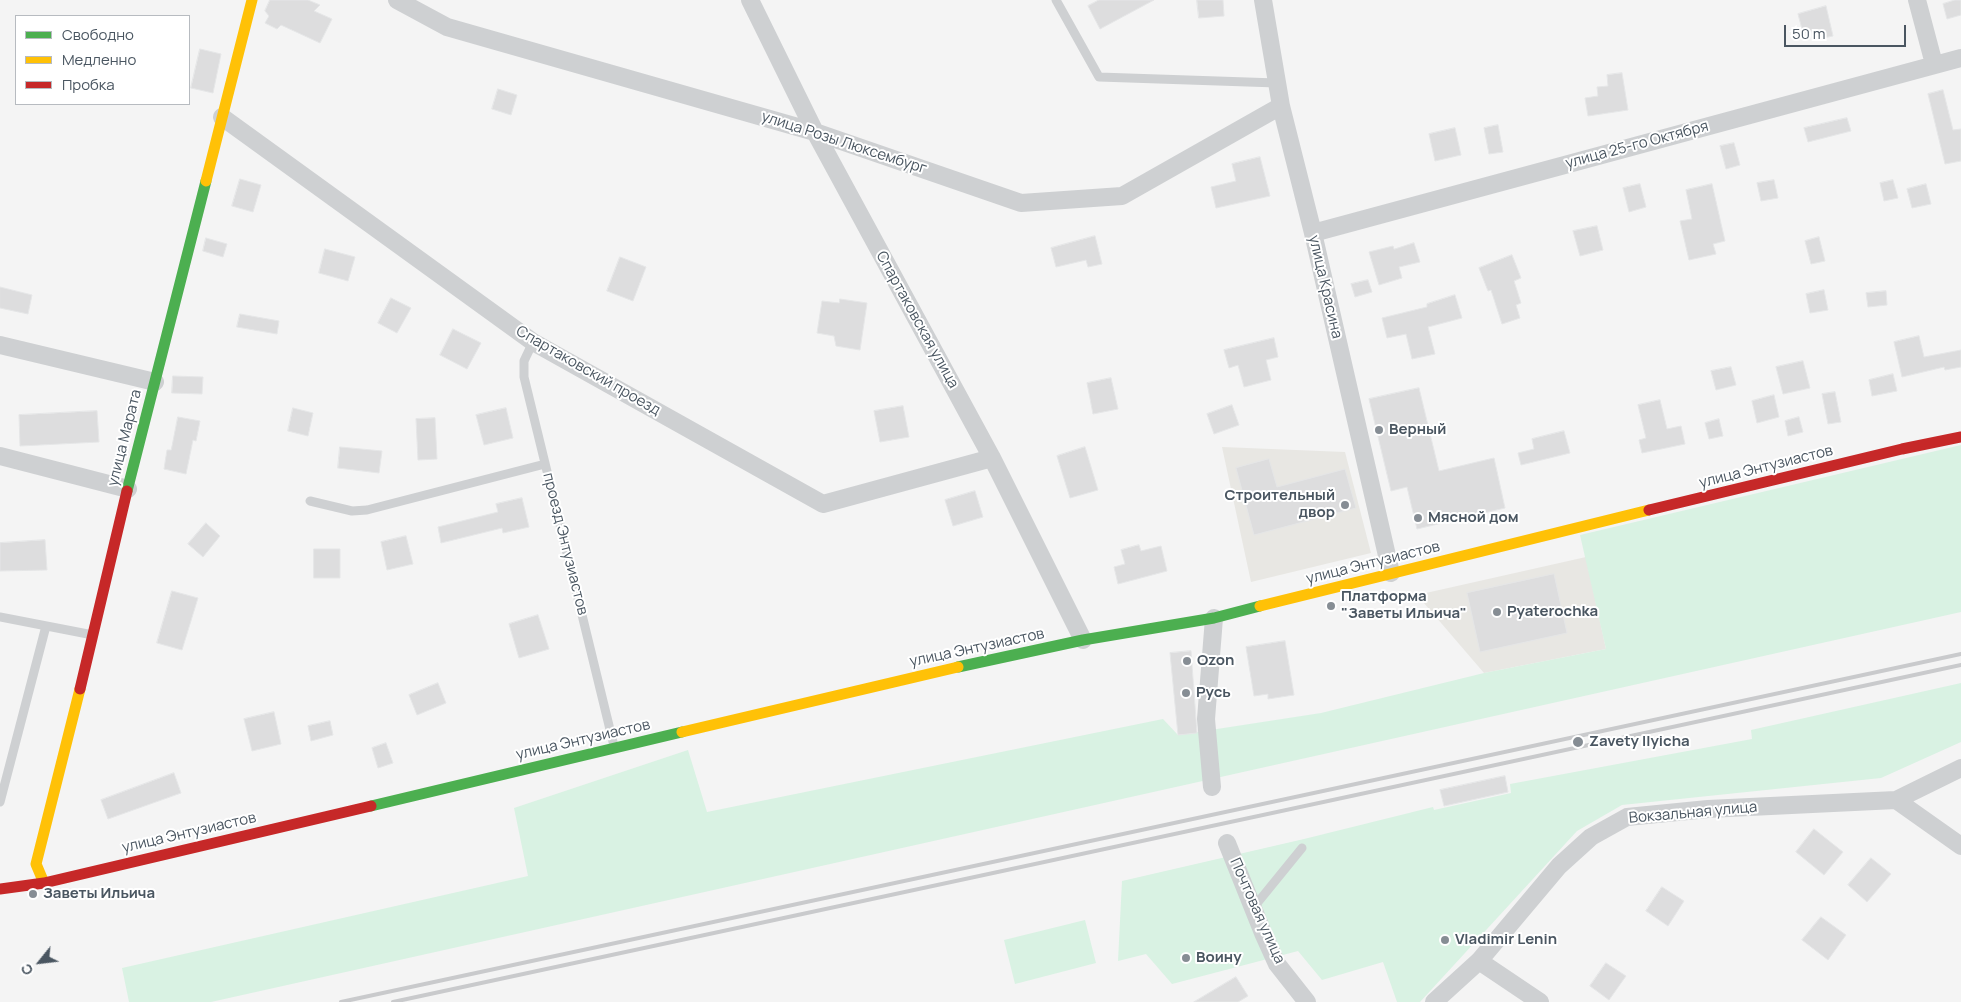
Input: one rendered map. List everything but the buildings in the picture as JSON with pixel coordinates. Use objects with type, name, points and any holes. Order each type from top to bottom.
[{"type":"street","name":"улица Марата","points":[[44,883],[36,864],[94,635],[128,489],[252,0]]},
{"type":"street","name":"улица Розы Люксембург","points":[[397,0],[447,27],[815,132],[1022,202],[1122,196],[1281,106]]},
{"type":"street","name":"Спартаковская улица","points":[[750,0],[815,132],[992,458],[1083,640]]},
{"type":"street","name":"улица Красина","points":[[1263,0],[1281,106],[1313,233],[1391,573]]},
{"type":"street","points":[[1917,0],[1934,64]]},
{"type":"street","name":"улица 25-го Октября","points":[[1313,233],[1961,58]]},
{"type":"street","name":"Спартаковский проезд","points":[[222,117],[533,342],[823,504],[992,458]]},
{"type":"street","points":[[0,345],[155,382]]},
{"type":"street","name":"улица Энтузиастов","points":[[0,889],[44,883],[944,670],[1083,640],[1214,618],[1902,449],[1961,437]]},
{"type":"street","points":[[0,456],[128,489]]},
{"type":"street","points":[[1212,787],[1206,719],[1214,618]]},
{"type":"street","name":"Вокзальная улица","points":[[1434,1002],[1479,961],[1559,866],[1591,837],[1627,817],[1708,809],[1896,800],[1961,768]]},
{"type":"street","points":[[1896,800],[1961,846]]},
{"type":"street","name":"Почтовая улица","points":[[1227,843],[1277,964],[1307,1002]]},
{"type":"street","points":[[1479,961],[1540,1002]]},
{"type":"lane","points":[[1056,0],[1099,77],[1277,83]]},
{"type":"lane","name":"проезд Энтузиастов","points":[[533,342],[524,362],[524,377],[614,748]]},
{"type":"lane","points":[[310,501],[352,511],[367,510],[545,464]]},
{"type":"lane","points":[[0,617],[94,635]]},
{"type":"lane","points":[[0,802],[46,626]]},
{"type":"lane","points":[[1254,907],[1302,848]]},
{"type":"shaded area","points":[[1222,447],[1345,452],[1371,553],[1251,582]]},
{"type":"shaded area","points":[[1586,557],[1606,649],[1484,673],[1417,595]]},
{"type":"green space","points":[[1961,445],[1961,612],[211,1002],[129,1002],[122,968],[528,876],[514,808],[688,750],[707,812],[1163,719],[1178,735],[1321,713],[1484,673],[1606,649],[1580,535]]},
{"type":"green space","points":[[1961,683],[1961,742],[1881,778],[1622,805],[1577,831],[1420,1002],[1397,1002],[1383,962],[1322,980],[1298,951],[1172,984],[1146,954],[1118,961],[1122,881],[1433,807],[1434,810],[1511,793],[1510,784],[1752,739],[1751,730]]},
{"type":"green space","points":[[1085,920],[1096,963],[1015,984],[1004,940]]},
{"type":"railway","points":[[341,1002],[1961,654]]},
{"type":"railway","points":[[393,1002],[1961,665]]},
{"type":"traffic: fast","points":[[127,491],[206,181]]},
{"type":"traffic: fast","points":[[958,667],[1083,640],[1214,618],[1260,606]]},
{"type":"traffic: fast","points":[[371,806],[682,732]]},
{"type":"traffic: slow","points":[[206,181],[252,0]]},
{"type":"traffic: slow","points":[[1260,606],[1649,510]]},
{"type":"traffic: slow","points":[[682,732],[958,667]]},
{"type":"traffic: slow","points":[[44,883],[36,864],[80,689]]},
{"type":"traffic: jam","points":[[1649,510],[1902,449],[1961,437]]},
{"type":"traffic: jam","points":[[80,689],[127,491]]},
{"type":"traffic: jam","points":[[0,889],[44,883],[371,806]]},
{"type":"place","name":"Верный","points":[[1379,430]]},
{"type":"place","name":"Строительный двор","points":[[1345,505]]},
{"type":"place","name":"Мясной дом","points":[[1418,518]]},
{"type":"place","name":"Платформа \"Заветы Ильича\"","points":[[1331,606]]},
{"type":"place","name":"Pyaterochka","points":[[1497,612]]},
{"type":"place","name":"Ozon","points":[[1187,661]]},
{"type":"place","name":"Русь","points":[[1186,693]]},
{"type":"place","name":"Zavety Ilyicha","points":[[1578,742]]},
{"type":"place","name":"Заветы Ильича","points":[[33,894]]},
{"type":"place","name":"Vladimir Lenin","points":[[1445,940]]},
{"type":"place","name":"Воину","points":[[1186,958]]}]
